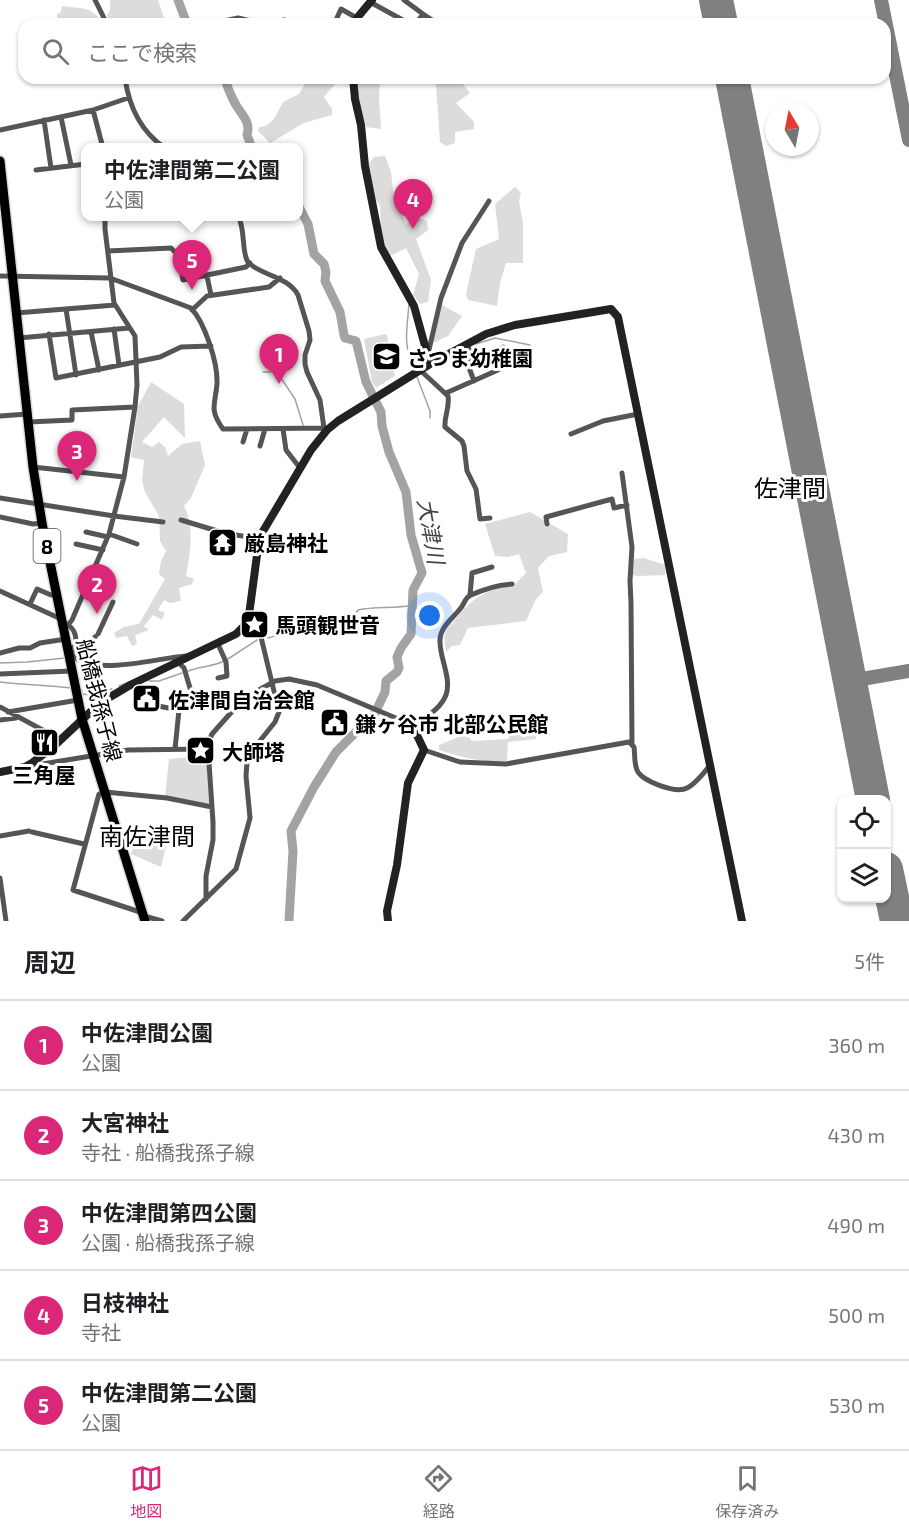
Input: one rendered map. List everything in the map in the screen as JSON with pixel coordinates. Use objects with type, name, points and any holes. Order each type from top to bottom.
[{"type":"main road","name":"船橋我孫子線","points":[[0,161],[38,504],[82,720],[144,917]]},
{"type":"street","points":[[95,0],[104,18]]},
{"type":"street","points":[[404,0],[429,18]]},
{"type":"street","points":[[358,18],[371,1],[400,18]]},
{"type":"street","points":[[337,18],[341,9],[352,18]]},
{"type":"street","points":[[420,18],[423,14]]},
{"type":"street","points":[[125,84],[131,107],[148,134],[160,143]]},
{"type":"street","points":[[353,84],[361,125],[364,166],[380,244],[414,306],[429,360]]},
{"type":"street","points":[[0,130],[93,110],[128,98]]},
{"type":"street","points":[[93,110],[102,143]]},
{"type":"street","points":[[61,117],[71,165]]},
{"type":"street","points":[[44,120],[51,168]]},
{"type":"street","points":[[36,170],[81,164]]},
{"type":"street","points":[[429,360],[441,298],[462,243],[489,201]]},
{"type":"street","points":[[64,623],[72,620],[108,536],[124,477],[135,407],[135,336],[115,305],[110,278],[105,221]]},
{"type":"street","points":[[240,221],[243,229],[245,254],[250,263],[280,278],[297,291],[310,340],[305,354],[305,364],[320,400],[326,429]]},
{"type":"street","points":[[108,251],[171,248],[178,255],[183,280],[246,267],[250,263]]},
{"type":"street","points":[[0,276],[110,278],[192,310],[211,346],[217,384],[213,399],[214,408],[222,431],[326,429]]},
{"type":"street","points":[[207,276],[211,295]]},
{"type":"street","points":[[192,310],[207,296],[269,287],[280,278]]},
{"type":"street","points":[[16,313],[115,305]]},
{"type":"street","points":[[66,309],[76,375]]},
{"type":"street","points":[[25,767],[40,758],[100,703],[218,644],[236,634],[247,622],[260,538],[300,468],[326,429],[420,370],[429,360],[486,334],[515,325],[611,309],[618,317],[742,921]]},
{"type":"street","points":[[19,338],[129,328]]},
{"type":"street","points":[[114,329],[119,365]]},
{"type":"street","points":[[91,332],[99,370]]},
{"type":"street","points":[[49,334],[56,378],[160,357],[181,348],[211,346]]},
{"type":"street","points":[[466,344],[475,359]]},
{"type":"street","points":[[474,381],[468,365],[470,361],[503,347]]},
{"type":"street","points":[[446,393],[498,370],[492,353]]},
{"type":"street","points":[[420,370],[446,393],[449,402],[444,419],[446,427],[462,441],[464,446],[467,471],[476,489],[480,519],[490,518]]},
{"type":"street","points":[[0,416],[72,420],[72,410],[135,407]]},
{"type":"street","points":[[571,434],[603,422],[638,414]]},
{"type":"street","points":[[243,442],[248,429]]},
{"type":"street","points":[[261,446],[265,429]]},
{"type":"street","points":[[283,429],[286,450],[300,468]]},
{"type":"street","points":[[33,467],[124,477]]},
{"type":"street","points":[[622,473],[632,547],[630,581],[632,744],[637,770],[639,775],[647,781],[685,790],[705,773],[710,765]]},
{"type":"street","points":[[0,498],[163,522]]},
{"type":"street","points":[[547,525],[546,517],[612,499],[614,508],[627,506]]},
{"type":"street","points":[[0,517],[33,524],[42,523]]},
{"type":"street","points":[[181,520],[224,533],[260,538]]},
{"type":"street","points":[[86,532],[137,544]]},
{"type":"street","points":[[76,543],[103,550]]},
{"type":"street","points":[[412,727],[435,710],[448,688],[440,634],[470,595],[472,573],[492,567]]},
{"type":"street","points":[[470,595],[499,585],[512,584]]},
{"type":"street","points":[[30,604],[37,590],[51,595],[57,594]]},
{"type":"street","points":[[0,591],[64,623],[75,633],[76,644],[73,650],[75,657],[84,662],[134,663],[167,657],[194,656]]},
{"type":"street","points":[[84,662],[84,652],[96,636],[113,602]]},
{"type":"street","points":[[183,921],[232,875],[241,857],[250,818],[246,776],[248,762],[255,747],[275,722],[279,712],[261,639],[253,625],[247,622]]},
{"type":"street","points":[[0,653],[66,639]]},
{"type":"street","points":[[218,644],[225,660],[227,676],[218,678]]},
{"type":"street","points":[[179,663],[185,672],[190,688]]},
{"type":"street","points":[[0,674],[72,671]]},
{"type":"street","points":[[206,899],[206,876],[213,840],[209,763],[206,749],[212,734],[244,698],[272,683],[289,679],[305,681],[373,708],[412,727],[423,750],[460,762],[506,764],[629,742],[632,744]]},
{"type":"street","points":[[9,712],[78,699]]},
{"type":"street","points":[[175,749],[180,700]]},
{"type":"street","points":[[158,706],[179,710]]},
{"type":"street","points":[[0,707],[61,740]]},
{"type":"street","points":[[0,720],[17,717]]},
{"type":"street","points":[[0,772],[93,755],[147,749],[206,749]]},
{"type":"street","points":[[388,921],[387,911],[397,866],[408,783],[423,750]]},
{"type":"street","points":[[162,921],[144,917],[73,890],[99,794],[105,792],[167,798],[212,807]]},
{"type":"street","points":[[0,836],[31,832],[84,844]]},
{"type":"street","points":[[0,879],[6,921]]},
{"type":"shaded area","points":[[110,0],[158,0],[164,18],[108,18]]},
{"type":"shaded area","points":[[62,6],[81,8],[99,18],[57,18],[57,14],[61,12]]},
{"type":"shaded area","points":[[305,84],[335,84],[324,97],[332,109],[332,115],[304,123],[270,143],[258,131],[259,127],[266,126],[274,119],[283,102],[299,94]]},
{"type":"shaded area","points":[[356,84],[380,84],[381,129],[366,127]]},
{"type":"shaded area","points":[[463,84],[470,93],[456,103],[474,122],[474,129],[455,132],[455,143],[446,146],[440,142],[436,85]]},
{"type":"shaded area","points":[[385,156],[391,172],[394,198],[406,224],[419,218],[427,221],[428,230],[416,239],[431,280],[428,302],[420,304],[413,295],[419,274],[406,248],[390,256],[381,238],[380,206],[375,199],[367,166],[374,157]]},
{"type":"shaded area","points":[[515,187],[521,193],[519,201],[523,223],[523,263],[506,263],[497,306],[468,300],[466,294],[476,249],[499,239],[495,204]]},
{"type":"shaded area","points":[[440,304],[462,316],[448,336],[431,344]]},
{"type":"shaded area","points":[[385,334],[395,376],[376,388],[372,382],[364,339]]},
{"type":"shaded area","points":[[151,382],[184,404],[185,438],[164,417],[142,442],[152,447],[159,442],[165,447],[168,456],[182,444],[200,441],[205,465],[191,498],[184,506],[191,531],[186,576],[194,579],[192,584],[179,588],[181,601],[170,603],[164,600],[158,610],[165,613],[162,620],[153,615],[144,626],[149,630],[135,635],[137,644],[132,646],[127,636],[116,638],[114,633],[124,627],[139,624],[165,579],[159,574],[161,561],[166,551],[160,541],[159,516],[145,492],[142,480],[144,460],[131,457],[138,406]]},
{"type":"shaded area","points":[[530,512],[568,534],[567,552],[549,556],[538,568],[543,592],[536,599],[526,621],[468,628],[460,645],[452,646],[446,652],[444,636],[457,617],[472,602],[490,591],[513,586],[526,573],[519,554],[508,557],[495,556],[485,524]]},
{"type":"shaded area","points":[[644,558],[665,565],[665,575],[632,575],[634,559]]},
{"type":"shaded area","points":[[538,728],[536,739],[508,742],[507,761],[472,759],[439,750],[439,745],[466,734],[472,741],[508,739],[512,731]]},
{"type":"shaded area","points":[[191,757],[192,760],[207,761],[210,805],[165,796],[169,759]]},
{"type":"shaded area","points":[[139,831],[167,843],[161,867],[131,854]]},
{"type":"waterway","name":"大津川","points":[[178,0],[185,18]]},
{"type":"waterway","name":"大津川","points":[[227,84],[232,98],[247,122],[247,135],[250,143]]},
{"type":"waterway","name":"大津川","points":[[289,921],[293,851],[291,831],[336,752],[375,713],[385,692],[386,681],[397,672],[399,668],[397,657],[411,634],[413,590],[422,573],[411,535],[406,492],[389,452],[381,412],[366,382],[356,341],[345,338],[340,312],[325,281],[324,264],[314,254],[308,224],[303,214]]},
{"type":"waterway","points":[[379,250],[385,261]]},
{"type":"waterway","points":[[409,304],[407,343],[413,368]]},
{"type":"waterway","points":[[476,344],[495,338],[530,345]]},
{"type":"waterway","points":[[263,372],[271,372]]},
{"type":"waterway","points":[[417,377],[430,411],[430,418]]},
{"type":"waterway","points":[[281,378],[295,399],[303,425]]},
{"type":"waterway","points":[[268,638],[299,628],[315,629],[330,621],[352,616],[358,610],[413,605]]},
{"type":"waterway","points":[[228,659],[257,640]]},
{"type":"waterway","points":[[0,663],[65,658]]},
{"type":"waterway","points":[[188,671],[224,661]]},
{"type":"waterway","points":[[149,681],[159,681],[182,673]]},
{"type":"waterway","points":[[0,682],[71,688]]},
{"type":"waterway","points":[[119,686],[129,682]]},
{"type":"waterway","points":[[82,690],[82,694],[91,695],[112,689]]},
{"type":"taxiway","points":[[881,0],[885,18]]},
{"type":"taxiway","points":[[891,50],[909,140]]},
{"type":"taxiway","points":[[850,681],[909,671]]},
{"type":"runway","points":[[716,0],[720,18]]},
{"type":"runway","points":[[733,84],[872,795]]},
{"type":"runway","points":[[891,893],[897,921]]},
{"type":"place","name":"日枝神社","points":[[413,229]]},
{"type":"place","name":"中佐津間第二公園","points":[[192,290]]},
{"type":"place","name":"さつま幼稚園","points":[[386,357]]},
{"type":"place","name":"中佐津間公園","points":[[279,384]]},
{"type":"place","name":"中佐津間第四公園","points":[[77,481]]},
{"type":"place","name":"厳島神社","points":[[223,542]]},
{"type":"place","name":"大宮神社","points":[[97,614]]},
{"type":"place","name":"馬頭観世音","points":[[254,624]]},
{"type":"place","name":"佐津間自治会館","points":[[147,699]]},
{"type":"place","name":"鎌ヶ谷市 北部公民館","points":[[334,723]]},
{"type":"place","name":"三角屋","points":[[44,743]]},
{"type":"place","name":"大師塔","points":[[201,751]]},
{"type":"district","name":"佐津間","points":[[790,487]]},
{"type":"district","name":"南佐津間","points":[[147,835]]}]
